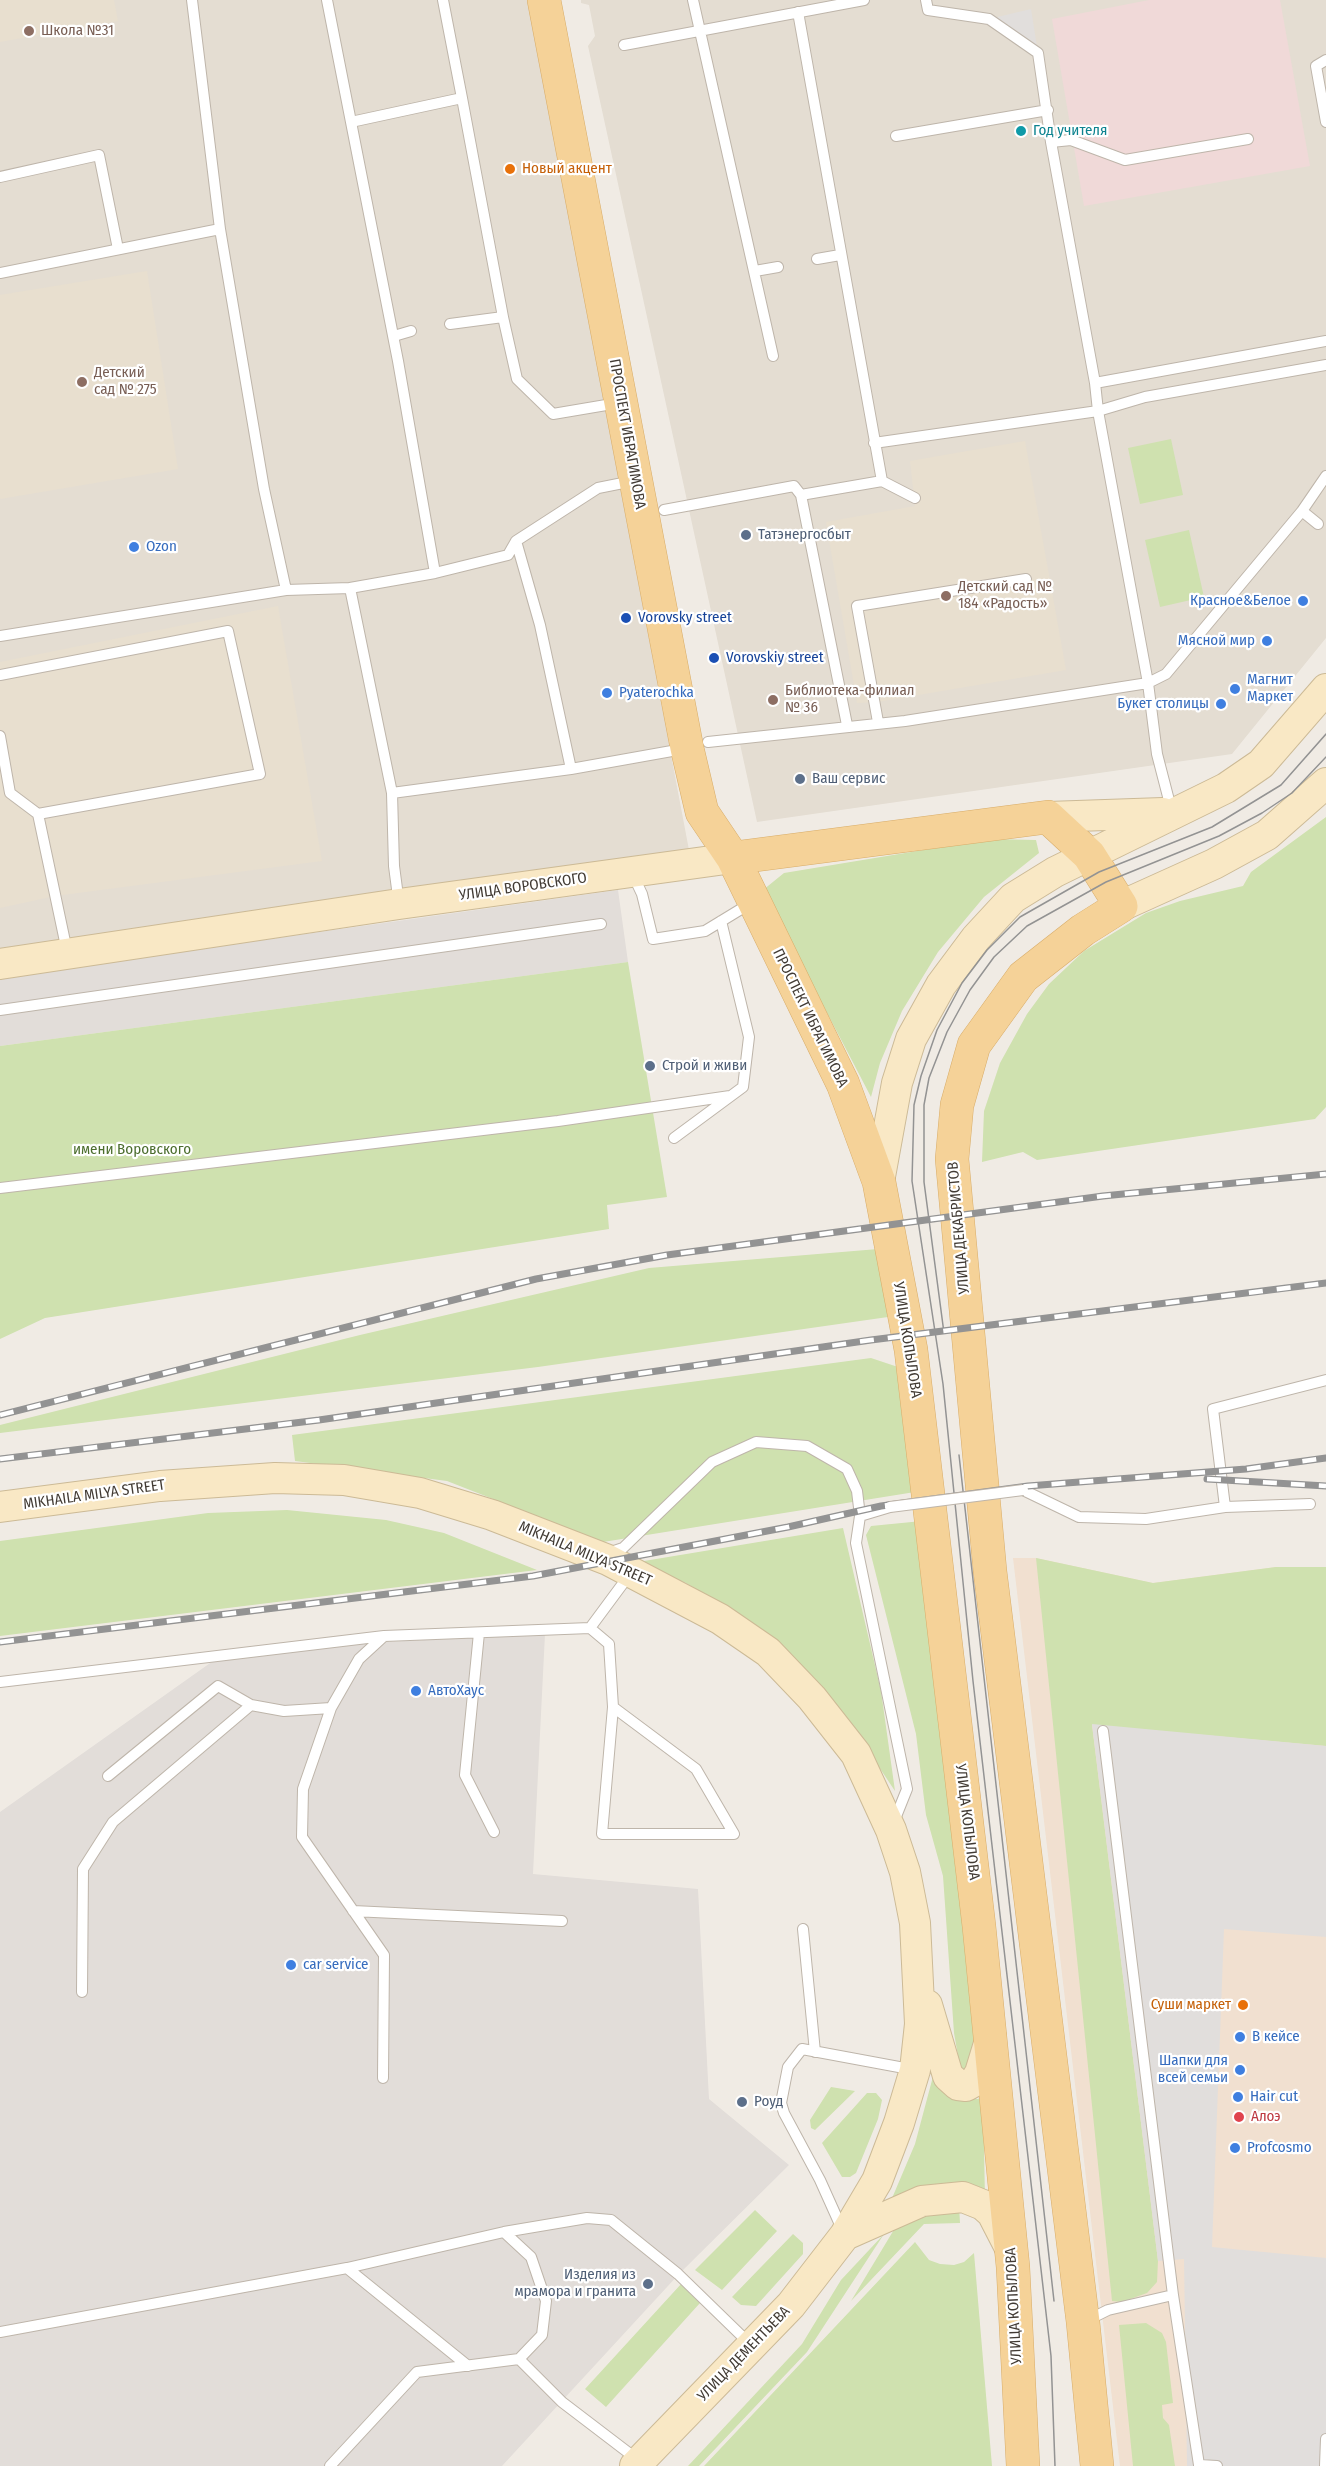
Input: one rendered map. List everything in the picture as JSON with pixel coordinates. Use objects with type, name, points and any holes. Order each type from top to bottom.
[{"type":"main road","name":"ПРОСПЕКТ ИБРАГИМОВА","points":[[544,0],[635,481],[698,745],[733,858],[843,1084],[879,1182]]},
{"type":"main road","name":"ПРОСПЕКТ ИБРАГИМОВА","points":[[566,0],[664,510],[698,745]]},
{"type":"main road","points":[[879,1182],[897,1083],[911,1039],[940,986],[976,938],[1013,898],[1089,855],[1226,788],[1261,764],[1326,689]]},
{"type":"main road","name":"УЛИЦА ДЕКАБРИСТОВ","points":[[1083,2322],[990,1571],[955,1204],[952,1159],[957,1105],[974,1045],[1023,977],[1083,930],[1120,906],[1214,864],[1267,835],[1326,783]]},
{"type":"main road","name":"УЛИЦА ВОРОВСКОГО","points":[[0,964],[399,904],[1048,817],[1172,813]]},
{"type":"main road","points":[[1048,817],[1089,855],[1120,906]]},
{"type":"main road","name":"УЛИЦА КОПЫЛОВА","points":[[879,1182],[911,1350],[991,2037],[1011,2251],[1023,2466]]},
{"type":"main road","name":"MIKHAILA MILYA STREET","points":[[0,1507],[215,1481],[275,1478],[344,1480],[420,1493],[492,1515],[632,1571],[720,1619],[768,1652],[812,1698],[856,1754],[891,1830],[909,1892],[915,1923],[920,2024],[915,2070],[878,2181],[845,2235]]},
{"type":"main road","points":[[918,1975],[951,2081],[957,2085],[966,2086],[975,2080],[980,2073],[991,2037]]},
{"type":"main road","points":[[845,2235],[922,2201],[963,2198],[983,2205],[992,2213],[1011,2251]]},
{"type":"main road","name":"УЛИЦА ДЕМЕНТЬЕВА","points":[[637,2464],[791,2305],[845,2235]]},
{"type":"main road","points":[[1083,2322],[1097,2466]]},
{"type":"lane","points":[[192,0],[220,229],[264,489],[286,590]]},
{"type":"lane","points":[[327,0],[394,336],[435,573]]},
{"type":"lane","points":[[443,0],[517,380],[553,414],[621,402]]},
{"type":"lane","points":[[693,0],[773,356]]},
{"type":"lane","points":[[624,45],[864,0]]},
{"type":"lane","points":[[926,0],[928,10],[989,19],[1038,53],[1098,411],[1148,683],[1157,754],[1172,813]]},
{"type":"lane","points":[[798,12],[882,481]]},
{"type":"lane","points":[[1326,60],[1316,66],[1326,122]]},
{"type":"lane","points":[[351,122],[462,98]]},
{"type":"lane","points":[[896,136],[1048,110]]},
{"type":"lane","points":[[1051,141],[1071,140],[1125,160],[1248,139]]},
{"type":"lane","points":[[0,177],[99,155],[118,249]]},
{"type":"lane","points":[[0,273],[220,229]]},
{"type":"lane","points":[[817,259],[840,255]]},
{"type":"lane","points":[[755,271],[778,267]]},
{"type":"lane","points":[[450,324],[503,317]]},
{"type":"lane","points":[[394,336],[411,331]]},
{"type":"lane","points":[[1095,383],[1326,341]]},
{"type":"lane","points":[[874,443],[1098,411],[1144,397],[1326,365]]},
{"type":"lane","points":[[392,793],[571,770],[698,745],[848,725],[905,721],[1148,683],[1166,674],[1302,511],[1326,476]]},
{"type":"lane","points":[[0,636],[286,590],[350,588],[435,573],[508,555],[516,541],[598,488],[635,481]]},
{"type":"lane","points":[[801,495],[882,481],[915,498]]},
{"type":"lane","points":[[664,510],[794,486],[801,495],[848,725]]},
{"type":"lane","points":[[1302,511],[1318,524]]},
{"type":"lane","points":[[516,541],[540,626],[571,770]]},
{"type":"lane","points":[[878,722],[857,606],[1026,579]]},
{"type":"lane","points":[[350,588],[392,793],[394,866],[399,904]]},
{"type":"lane","points":[[0,675],[228,631],[260,774],[38,814]]},
{"type":"lane","points":[[0,736],[10,793],[38,814],[68,954]]},
{"type":"lane","points":[[632,872],[642,894],[653,939],[705,931],[754,901]]},
{"type":"lane","points":[[674,1138],[743,1087],[749,1037],[721,921]]},
{"type":"lane","points":[[0,1010],[601,924]]},
{"type":"lane","points":[[0,1188],[558,1122],[730,1096]]},
{"type":"lane","points":[[1226,1507],[1213,1409],[1326,1380]]},
{"type":"lane","points":[[598,1556],[623,1548],[712,1462],[756,1442],[807,1446],[847,1469],[858,1491],[860,1516],[855,1543],[907,1789],[891,1830]]},
{"type":"lane","points":[[860,1516],[890,1507],[1023,1490],[1079,1516],[1146,1519],[1226,1507],[1310,1504]]},
{"type":"lane","points":[[590,1628],[632,1571]]},
{"type":"lane","points":[[0,1682],[384,1636],[590,1628],[609,1644],[614,1707],[602,1834],[734,1834],[696,1769],[614,1707]]},
{"type":"lane","points":[[479,1633],[465,1775],[494,1832]]},
{"type":"lane","points":[[383,2078],[384,1955],[302,1837],[303,1789],[331,1708],[359,1659],[384,1636]]},
{"type":"lane","points":[[108,1776],[218,1686],[252,1705],[284,1711],[331,1708]]},
{"type":"lane","points":[[82,1992],[83,1869],[113,1822],[252,1705]]},
{"type":"lane","points":[[1102,1731],[1173,2295],[1199,2465],[1216,2466]]},
{"type":"lane","points":[[353,1911],[562,1920]]},
{"type":"lane","points":[[803,1929],[815,2052]]},
{"type":"lane","points":[[845,2235],[820,2180],[784,2113],[781,2103],[788,2067],[802,2049],[915,2070]]},
{"type":"lane","points":[[0,2332],[347,2268],[504,2232],[587,2218],[611,2220],[678,2274],[752,2346]]},
{"type":"lane","points":[[330,2466],[417,2372],[519,2359],[542,2335],[546,2301],[531,2257],[504,2232]]},
{"type":"lane","points":[[347,2268],[468,2366]]},
{"type":"lane","points":[[1083,2322],[1108,2310],[1173,2295]]},
{"type":"lane","points":[[519,2359],[562,2402],[637,2464]]},
{"type":"lane","points":[[1325,2466],[1326,2439]]},
{"type":"shaded area","points":[[0,0],[528,0],[689,850],[0,951]]},
{"type":"shaded area","name":"Школа №31","points":[[0,0],[114,0],[118,21],[0,42]]},
{"type":"shaded area","points":[[581,0],[1326,0],[1326,638],[1232,754],[757,822],[588,46],[595,36],[589,5],[581,3]]},
{"type":"shaded area","points":[[1149,0],[1280,0],[1310,166],[1084,206],[1052,19]]},
{"type":"shaded area","points":[[1031,9],[1038,53],[989,19]]},
{"type":"shaded area","name":"Детский сад № 275","points":[[147,271],[178,469],[0,499],[0,295]]},
{"type":"shaded area","name":"Детский сад № 184 «Радость»","points":[[1025,441],[1066,670],[877,702],[857,703],[826,522],[915,506],[910,461]]},
{"type":"shaded area","points":[[278,606],[322,861],[55,896],[0,908],[0,662]]},
{"type":"shaded area","points":[[618,890],[628,962],[0,1046],[0,977]]},
{"type":"shaded area","points":[[1013,1558],[1036,1558],[1153,1583],[1276,1567],[1326,1567],[1326,2466],[1120,2466]]},
{"type":"shaded area","points":[[545,1634],[533,1874],[698,1889],[709,2099],[789,2165],[679,2274],[502,2466],[0,2466],[0,1812],[213,1661],[345,1644]]},
{"type":"shaded area","points":[[1092,1724],[1326,1746],[1326,1937],[1224,1929],[1212,2247],[1326,2258],[1326,2466],[1187,2466],[1184,2259],[1158,2261]]},
{"type":"green space","points":[[1171,439],[1183,495],[1140,504],[1128,448]]},
{"type":"green space","points":[[1189,530],[1204,597],[1160,607],[1145,540]]},
{"type":"green space","points":[[1326,817],[1326,1107],[1315,1119],[1037,1160],[1023,1152],[982,1162],[984,1111],[1000,1063],[1027,1014],[1049,984],[1084,951],[1146,913],[1180,901],[1243,886],[1251,872]]},
{"type":"green space","points":[[990,839],[1036,840],[1039,853],[984,897],[938,952],[902,1011],[880,1063],[871,1097],[763,890],[784,873]]},
{"type":"green space","name":"имени Воровского","points":[[628,962],[667,1197],[607,1205],[609,1229],[45,1318],[0,1339],[0,1046]]},
{"type":"green space","points":[[878,1249],[888,1317],[538,1367],[0,1433],[0,1425],[360,1335],[649,1268]]},
{"type":"green space","points":[[871,1358],[898,1367],[915,1492],[603,1542],[447,1481],[295,1461],[292,1435]]},
{"type":"green space","points":[[287,1510],[386,1520],[444,1533],[537,1570],[0,1636],[0,1541],[208,1513]]},
{"type":"green space","points":[[922,1521],[980,2058],[961,2073],[954,2033],[943,1876],[926,1815],[916,1734],[866,1535],[871,1526]]},
{"type":"green space","points":[[843,1528],[881,1691],[895,1791],[855,1731],[808,1676],[744,1617],[686,1583],[638,1562]]},
{"type":"green space","points":[[1036,1558],[1153,1583],[1276,1567],[1326,1567],[1326,1746],[1092,1725],[1158,2261],[1157,2282],[1147,2293],[1122,2302],[1112,2301]]},
{"type":"green space","points":[[939,2054],[964,2099],[978,2099],[983,2095],[985,2200],[887,2210],[915,2144]]},
{"type":"green space","points":[[831,2087],[855,2091],[815,2130],[811,2128],[810,2120]]},
{"type":"green space","points":[[867,2093],[876,2093],[882,2100],[878,2119],[856,2173],[850,2177],[842,2177],[822,2143]]},
{"type":"green space","points":[[959,2206],[960,2223],[924,2224],[851,2301],[901,2218]]},
{"type":"green space","points":[[755,2210],[777,2231],[722,2290],[695,2270]]},
{"type":"green space","points":[[793,2234],[803,2243],[803,2254],[756,2306],[741,2305],[732,2297]]},
{"type":"green space","points":[[884,2234],[807,2352],[699,2466],[688,2466],[802,2344],[841,2280]]},
{"type":"green space","points":[[915,2242],[929,2260],[940,2264],[954,2265],[964,2262],[974,2253],[992,2466],[704,2466]]},
{"type":"green space","points":[[682,2283],[700,2303],[606,2407],[585,2389]]},
{"type":"green space","points":[[1146,2323],[1162,2333],[1166,2342],[1173,2403],[1162,2405],[1163,2418],[1169,2425],[1175,2466],[1133,2466],[1119,2325]]},
{"type":"tram line","points":[[1055,2466],[1051,2356],[973,1681],[943,1384],[912,1181],[914,1105],[921,1076],[937,1030],[962,983],[987,950],[1020,917],[1099,872],[1212,827],[1281,785],[1326,734]]},
{"type":"tram line","points":[[944,1333],[924,1182],[924,1105],[929,1078],[947,1032],[970,990],[994,957],[1027,926],[1106,882],[1219,836],[1262,813],[1292,793],[1326,757]]},
{"type":"tram line","points":[[959,1455],[1054,2301]]},
{"type":"railway","points":[[0,1415],[536,1279],[667,1255],[1103,1196],[1326,1174]]},
{"type":"railway","points":[[0,1459],[319,1420],[871,1340],[1326,1283]]},
{"type":"railway","points":[[0,1642],[533,1576],[788,1527],[881,1506],[1028,1486],[1246,1469],[1326,1458]]},
{"type":"railway","points":[[1207,1479],[1326,1486]]},
{"type":"place","name":"Школа №31","points":[[29,31]]},
{"type":"place","name":"Год учителя","points":[[1021,131]]},
{"type":"place","name":"Новый акцент","points":[[510,169]]},
{"type":"place","name":"Детский сад № 275","points":[[82,382]]},
{"type":"place","name":"Татэнергосбыт","points":[[746,535]]},
{"type":"place","name":"Ozon","points":[[134,547]]},
{"type":"place","name":"Детский сад № 184 «Радость»","points":[[946,596]]},
{"type":"place","name":"Красное&Белое","points":[[1303,601]]},
{"type":"place","name":"Vorovsky street","points":[[626,618]]},
{"type":"place","name":"Мясной мир","points":[[1267,641]]},
{"type":"place","name":"Vorovskiy street","points":[[714,658]]},
{"type":"place","name":"Магнит Маркет","points":[[1235,689]]},
{"type":"place","name":"Pyaterochka","points":[[607,693]]},
{"type":"place","name":"Библиотека-филиал № 36","points":[[773,700]]},
{"type":"place","name":"Букет столицы","points":[[1221,704]]},
{"type":"place","name":"Ваш сервис","points":[[800,779]]},
{"type":"place","name":"Строй и живи","points":[[650,1066]]},
{"type":"place","name":"АвтоХаус","points":[[416,1691]]},
{"type":"place","name":"car service","points":[[291,1965]]},
{"type":"place","name":"Суши маркет","points":[[1243,2005]]},
{"type":"place","name":"В кейсе","points":[[1240,2037]]},
{"type":"place","name":"Шапки для всей семьи","points":[[1240,2070]]},
{"type":"place","name":"Hair cut","points":[[1238,2097]]},
{"type":"place","name":"Роуд","points":[[742,2102]]},
{"type":"place","name":"Алоэ","points":[[1239,2117]]},
{"type":"place","name":"Profcosmo","points":[[1235,2148]]},
{"type":"place","name":"Изделия из мрамора и гранита","points":[[648,2284]]}]
